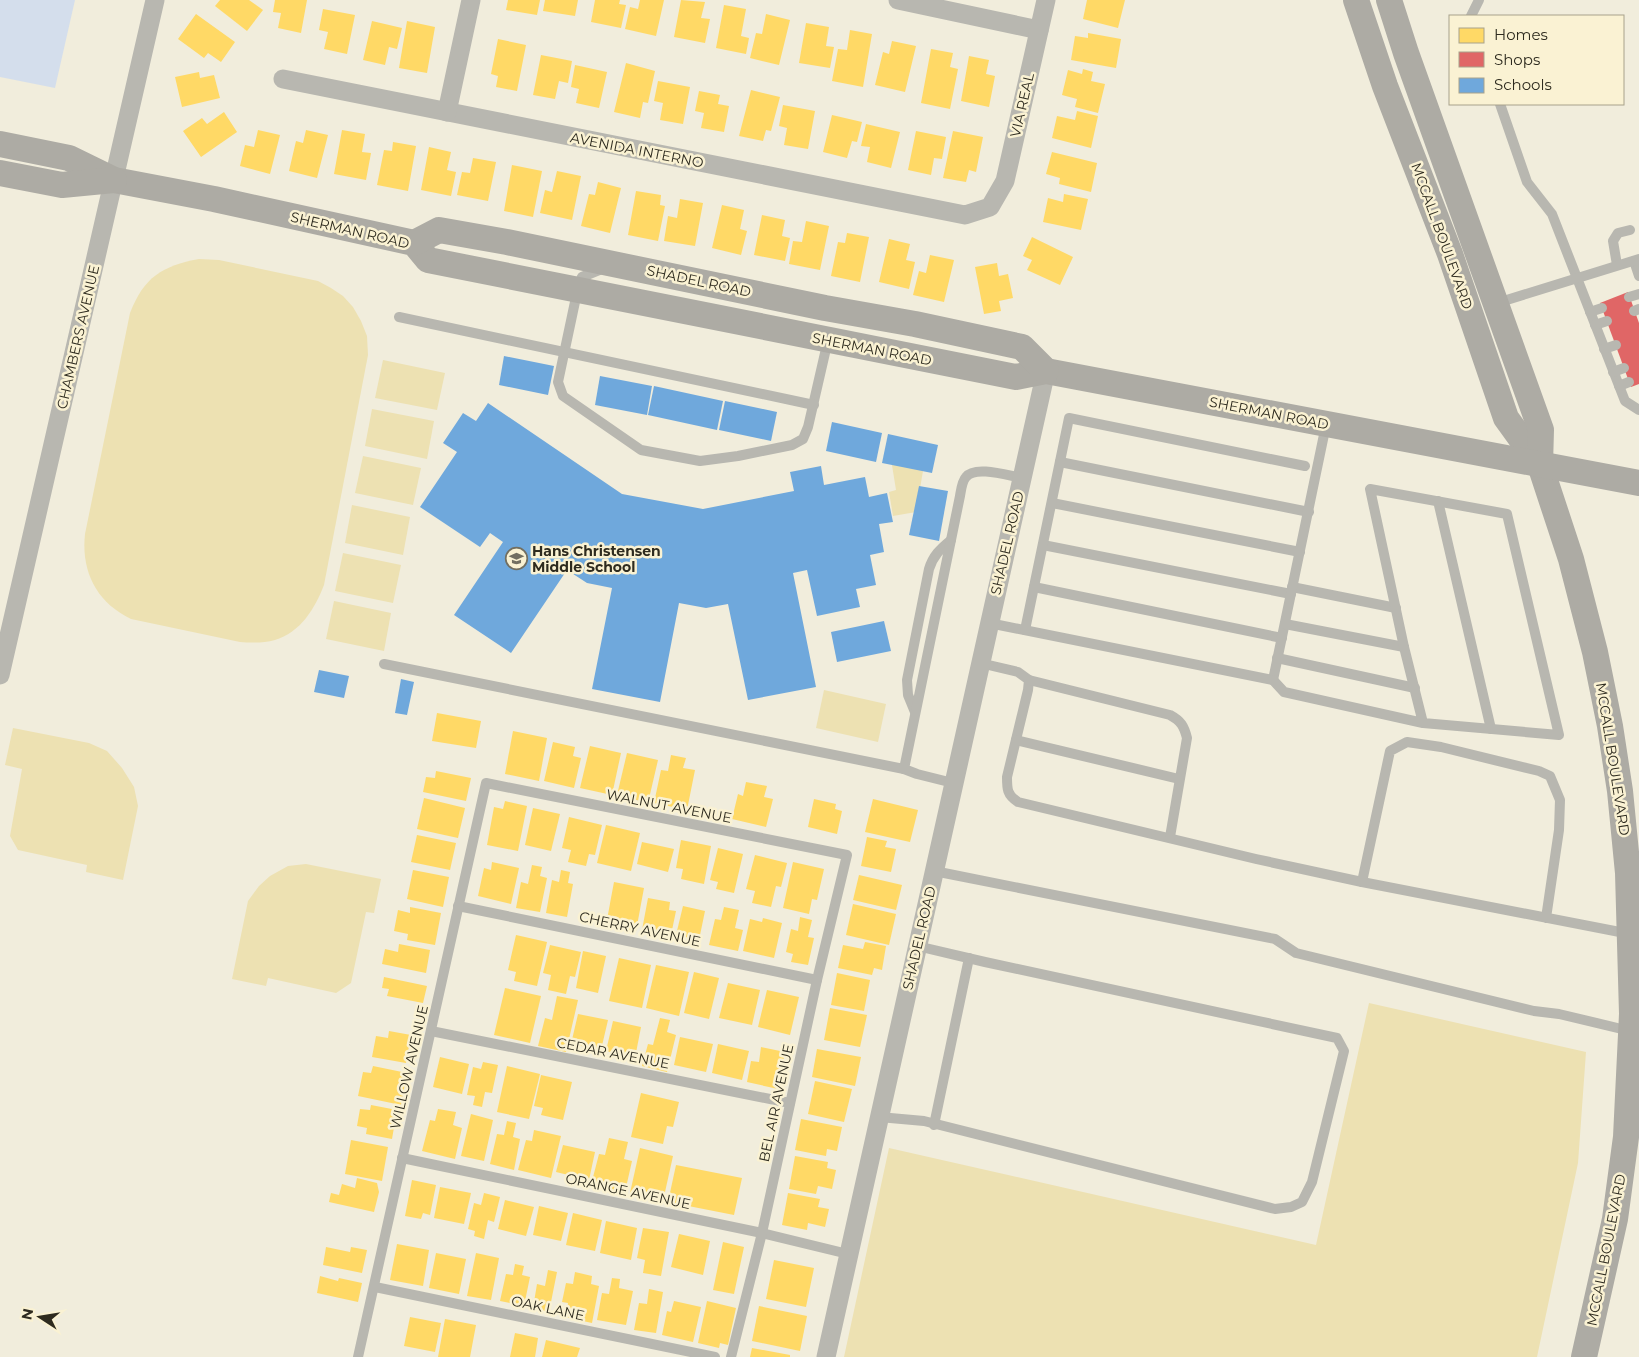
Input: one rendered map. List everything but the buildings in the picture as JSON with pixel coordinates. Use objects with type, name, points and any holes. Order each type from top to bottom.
[{"type":"street","name":"CHAMBERS AVENUE","points":[[0,674],[155,0]]},
{"type":"street","points":[[447,112],[471,0]]},
{"type":"street","points":[[898,0],[1039,30]]},
{"type":"street","name":"VIA REAL","points":[[990,206],[1005,181],[1046,0]]},
{"type":"street","name":"MCCALL BOULEVARD","points":[[1356,0],[1385,86],[1450,254],[1506,418],[1540,465],[1575,578],[1595,652],[1610,726],[1620,791],[1628,873],[1631,934],[1631,1032],[1626,1137],[1615,1219],[1584,1357]]},
{"type":"street","name":"MCCALL BOULEVARD","points":[[1389,0],[1406,53],[1541,430],[1540,465]]},
{"type":"street","name":"AVENIDA INTERNO","points":[[282,79],[965,216],[990,206]]},
{"type":"street","name":"SHERMAN ROAD","points":[[0,144],[70,158],[114,180],[224,201],[414,243],[428,260],[1016,377],[1046,371],[1639,483]]},
{"type":"street","name":"SHERMAN ROAD","points":[[0,173],[62,185],[114,180]]},
{"type":"street","name":"SHADEL ROAD","points":[[414,243],[439,230],[614,263],[1022,347],[1046,371],[826,1357]]},
{"type":"lane","points":[[1472,15],[1479,0]]},
{"type":"lane","points":[[1500,105],[1527,182],[1552,214],[1613,372],[1624,384],[1625,401],[1639,410]]},
{"type":"lane","points":[[1617,265],[1613,240],[1618,234],[1630,230]]},
{"type":"lane","points":[[1496,303],[1636,260],[1639,276]]},
{"type":"lane","points":[[614,263],[582,277],[577,290],[558,382],[563,396],[641,450],[700,461],[738,456],[792,445],[804,439],[814,405],[828,340]]},
{"type":"lane","points":[[1590,312],[1602,308]]},
{"type":"lane","points":[[400,317],[814,405]]},
{"type":"lane","points":[[1595,325],[1606,321]]},
{"type":"lane","points":[[1604,349],[1616,345]]},
{"type":"lane","points":[[1613,372],[1624,368]]},
{"type":"lane","points":[[1025,630],[1069,418],[1305,466]]},
{"type":"lane","points":[[1273,680],[1327,424]]},
{"type":"lane","points":[[1060,462],[1309,512]]},
{"type":"lane","points":[[904,769],[964,478],[970,473],[983,471],[1022,478]]},
{"type":"lane","points":[[989,622],[1273,680],[1284,692],[1423,722],[1559,736],[1507,514],[1370,489],[1404,648],[1423,722]]},
{"type":"lane","points":[[1438,501],[1491,729]]},
{"type":"lane","points":[[1052,503],[1300,552]]},
{"type":"lane","points":[[915,712],[908,695],[907,680],[929,570],[931,561],[939,550],[951,540]]},
{"type":"lane","points":[[1043,545],[1292,591],[1396,608]]},
{"type":"lane","points":[[1034,587],[1282,638]]},
{"type":"lane","points":[[1285,624],[1404,648]]},
{"type":"lane","points":[[1278,658],[1415,688]]},
{"type":"lane","points":[[980,663],[1018,672],[1029,680],[1170,715],[1179,720],[1184,727],[1187,738],[1170,837]]},
{"type":"lane","points":[[384,664],[904,769],[953,783]]},
{"type":"lane","points":[[1029,680],[1007,777],[1007,792],[1011,798],[1018,802],[1256,859],[1362,882],[1631,934]]},
{"type":"lane","points":[[1016,740],[1179,779]]},
{"type":"lane","points":[[1362,882],[1390,751],[1407,742],[1440,747],[1539,770],[1550,776],[1560,800],[1560,830],[1546,918]]},
{"type":"lane","name":"WALNUT AVENUE","points":[[486,783],[848,855]]},
{"type":"lane","name":"WILLOW AVENUE","points":[[358,1357],[486,783]]},
{"type":"lane","name":"BEL AIR AVENUE","points":[[731,1357],[762,1233],[817,980],[848,855]]},
{"type":"lane","points":[[934,871],[1275,939],[1296,953],[1534,1011],[1559,1014],[1631,1032]]},
{"type":"lane","name":"CHERRY AVENUE","points":[[458,906],[817,980]]},
{"type":"lane","points":[[879,1117],[924,1121],[1275,1209],[1291,1207],[1302,1202],[1312,1182],[1344,1051],[1337,1038],[917,946]]},
{"type":"lane","points":[[934,1125],[970,958]]},
{"type":"lane","name":"CEDAR AVENUE","points":[[431,1030],[790,1103]]},
{"type":"lane","name":"ORANGE AVENUE","points":[[402,1158],[762,1233],[848,1254]]},
{"type":"lane","name":"OAK LANE","points":[[374,1287],[716,1357]]},
{"type":"shaded area","points":[[199,259],[219,260],[318,281],[343,296],[353,307],[367,336],[368,355],[324,585],[316,602],[300,625],[284,636],[271,641],[240,642],[131,619],[108,604],[100,594],[93,584],[86,560],[84,548],[85,534],[130,313],[141,290],[156,275],[175,265]]},
{"type":"shaded area","points":[[383,360],[445,373],[437,410],[375,398]]},
{"type":"shaded area","points":[[372,409],[434,421],[427,459],[365,446]]},
{"type":"shaded area","points":[[363,456],[421,468],[413,505],[355,493]]},
{"type":"shaded area","points":[[891,459],[924,465],[916,512],[893,516],[889,492],[896,490]]},
{"type":"shaded area","points":[[352,505],[410,517],[403,555],[345,543]]},
{"type":"shaded area","points":[[343,553],[401,565],[393,603],[335,591]]},
{"type":"shaded area","points":[[334,601],[391,613],[384,651],[326,639]]},
{"type":"shaded area","points":[[824,690],[886,704],[878,742],[816,728]]},
{"type":"shaded area","points":[[13,728],[89,743],[107,751],[122,768],[134,787],[138,806],[123,880],[86,872],[87,865],[18,850],[10,836],[22,769],[5,765]]},
{"type":"shaded area","points":[[306,864],[381,879],[374,913],[366,912],[351,983],[336,993],[268,978],[266,986],[232,979],[248,901],[259,886],[270,876],[288,866]]},
{"type":"shaded area","points":[[1369,1003],[1586,1052],[1578,1163],[1537,1357],[844,1357],[889,1148],[1316,1245]]},
{"type":"water","points":[[0,0],[75,0],[55,88],[0,77]]},
{"type":"place","name":"Hans Christensen Middle School","points":[[516,559]]}]
